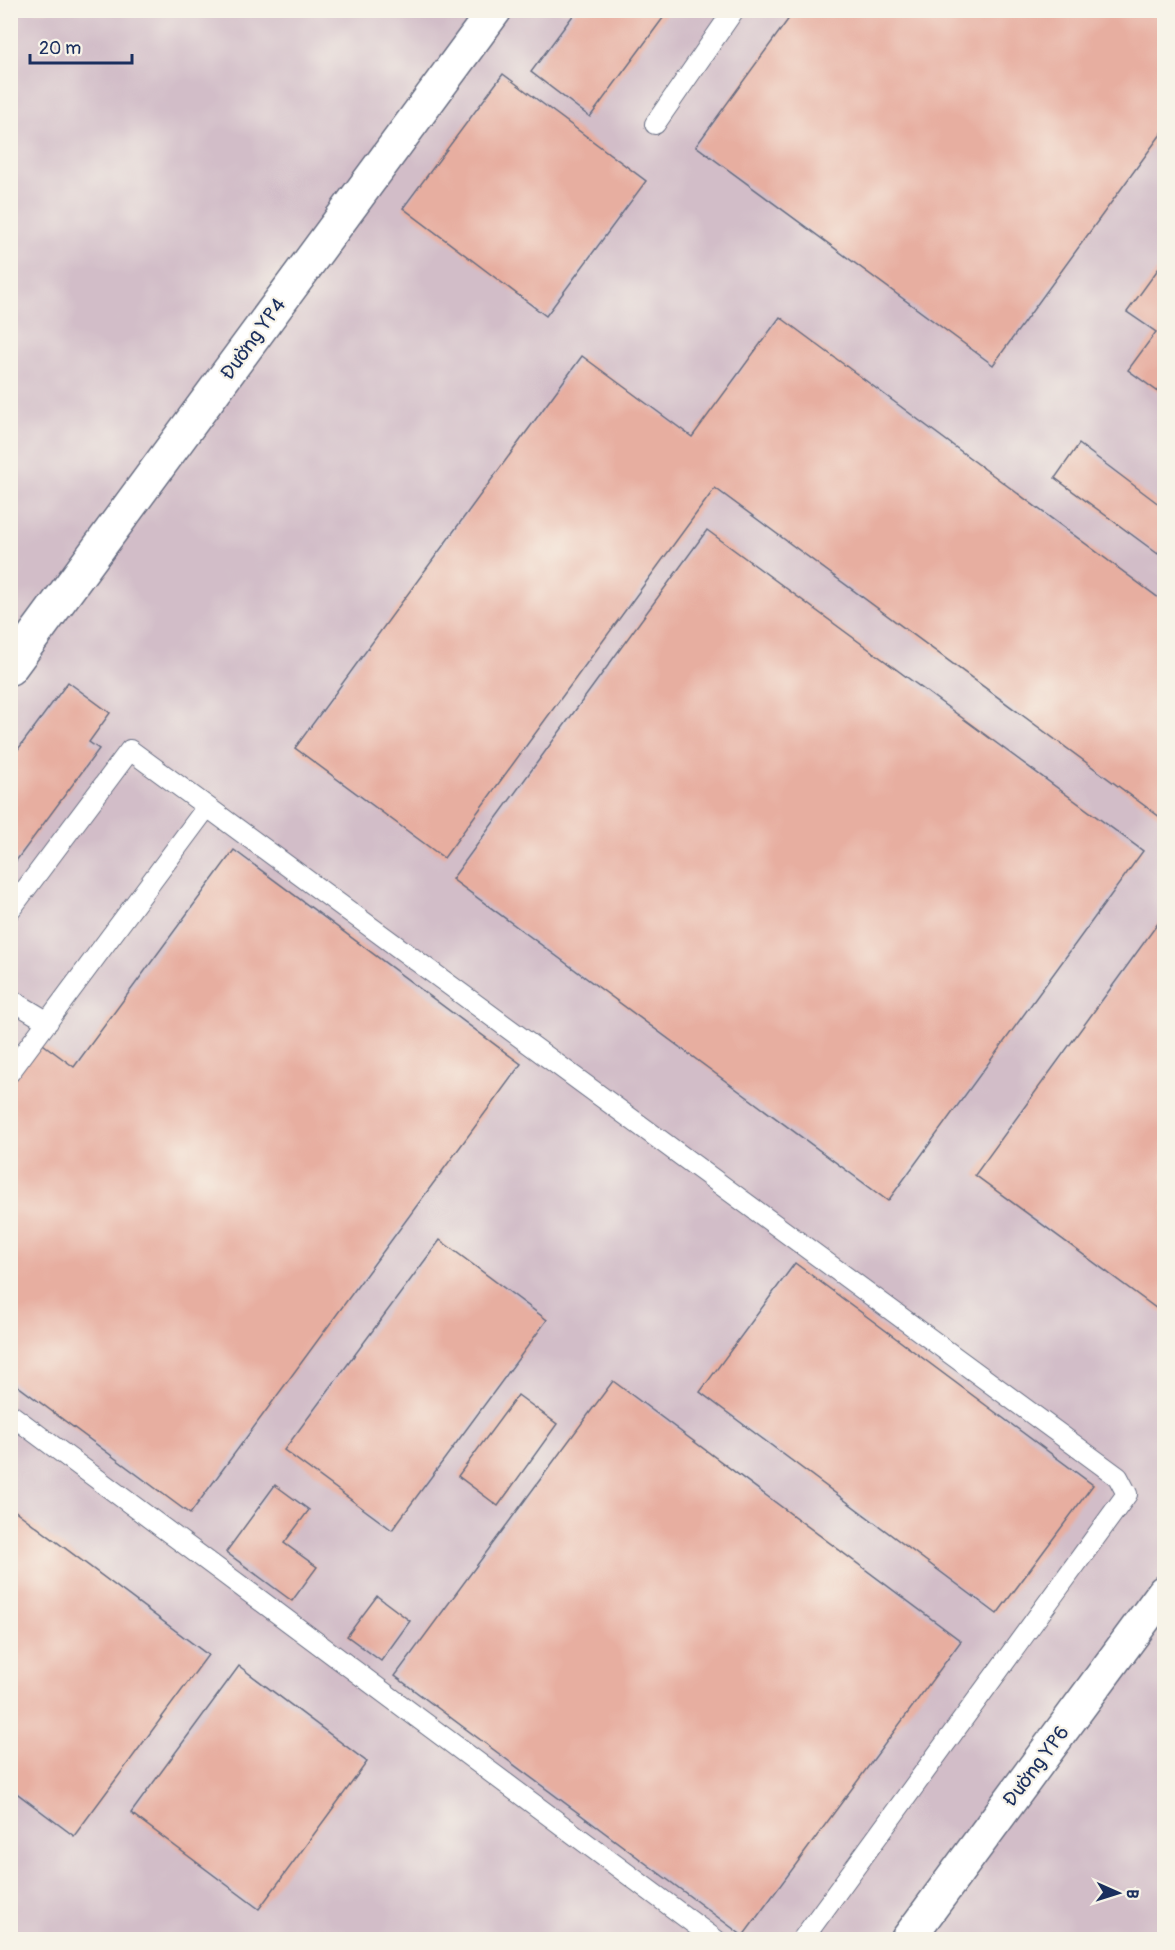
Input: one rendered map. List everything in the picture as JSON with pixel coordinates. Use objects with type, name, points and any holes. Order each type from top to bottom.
[{"type":"street","name":"Đường YP4","points":[[10,668],[495,10]]},
{"type":"street","name":"Đường YP6","points":[[907,1940],[1164,1592]]},
{"type":"lane","points":[[655,124],[734,10]]},
{"type":"lane","points":[[10,910],[130,750],[1118,1477],[1127,1494],[802,1940]]},
{"type":"lane","points":[[10,1072],[207,807]]},
{"type":"lane","points":[[10,999],[48,1022]]},
{"type":"lane","points":[[10,1414],[716,1940]]},
{"type":"shaded area","points":[[11,11],[1164,11],[1164,1939],[11,1939]]},
{"type":"building","points":[[577,10],[669,10],[590,117],[531,72]]},
{"type":"building","points":[[795,10],[1164,10],[1164,130],[993,365],[696,146]]},
{"type":"building","points":[[503,74],[646,181],[546,316],[403,208]]},
{"type":"building","points":[[1164,261],[1164,396],[1128,370],[1156,332],[1127,312]]},
{"type":"building","points":[[780,317],[1164,602],[1164,820],[715,488],[444,858],[295,748],[582,356],[692,437]]},
{"type":"building","points":[[1079,444],[1164,508],[1164,544],[1158,554],[1055,478]]},
{"type":"building","points":[[707,530],[1143,851],[888,1201],[452,879]]},
{"type":"building","points":[[68,682],[110,713],[89,742],[99,749],[10,869],[10,760]]},
{"type":"building","points":[[234,850],[521,1064],[190,1514],[10,1380],[10,1082],[40,1042],[74,1067]]},
{"type":"building","points":[[1164,915],[1164,1314],[975,1175]]},
{"type":"building","points":[[440,1240],[547,1320],[392,1530],[284,1450]]},
{"type":"building","points":[[795,1263],[1093,1485],[997,1614],[700,1392]]},
{"type":"building","points":[[613,1381],[961,1641],[743,1936],[395,1676]]},
{"type":"building","points":[[518,1395],[557,1424],[498,1506],[458,1476]]},
{"type":"building","points":[[275,1485],[309,1510],[284,1543],[317,1567],[292,1601],[226,1552]]},
{"type":"building","points":[[10,1507],[208,1655],[74,1836],[10,1788]]},
{"type":"building","points":[[377,1596],[410,1621],[381,1661],[347,1636]]},
{"type":"building","points":[[239,1666],[367,1762],[259,1909],[131,1813]]}]
